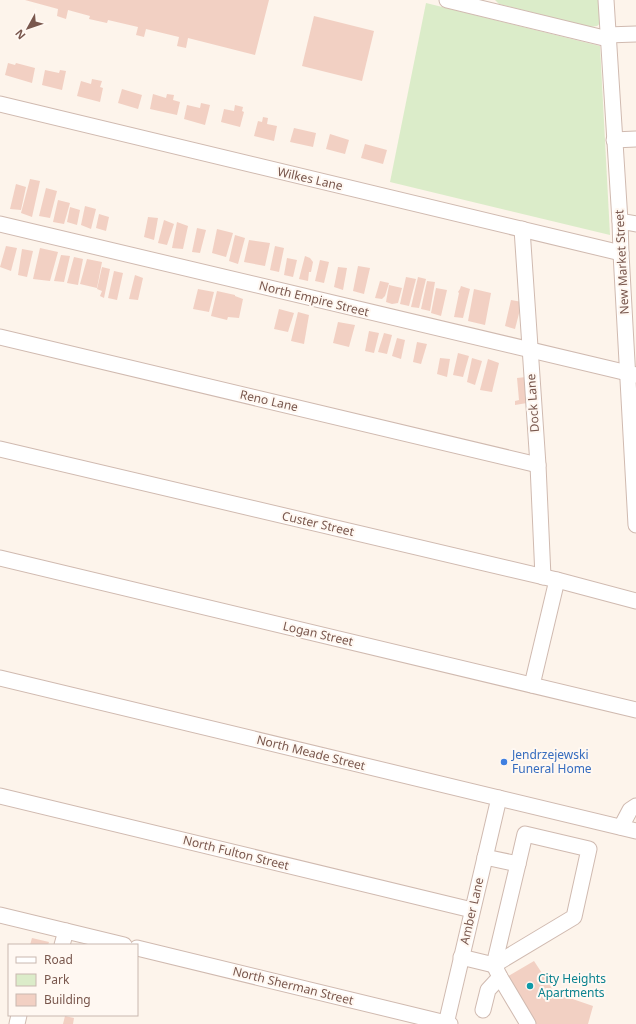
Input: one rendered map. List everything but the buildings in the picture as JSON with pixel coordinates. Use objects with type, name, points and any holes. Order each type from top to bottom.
[{"type":"street","points":[[447,0],[608,37],[636,34]]},
{"type":"street","name":"New Market Street","points":[[606,0],[621,253],[632,374],[636,525]]},
{"type":"street","name":"Wilkes Lane","points":[[0,104],[621,253]]},
{"type":"street","points":[[614,140],[636,138]]},
{"type":"street","points":[[620,221],[636,224]]},
{"type":"street","name":"North Empire Street","points":[[0,224],[632,374]]},
{"type":"street","name":"Dock Lane","points":[[522,229],[538,465],[550,579],[532,685]]},
{"type":"street","name":"Reno Lane","points":[[0,337],[538,465]]},
{"type":"street","name":"Custer Street","points":[[0,448],[550,579],[636,601]]},
{"type":"street","name":"Logan Street","points":[[0,558],[636,710]]},
{"type":"street","name":"North Meade Street","points":[[0,678],[636,831]]},
{"type":"street","name":"North Fulton Street","points":[[0,796],[472,910]]},
{"type":"street","name":"Amber Lane","points":[[447,1024],[461,957],[499,798]]},
{"type":"street","points":[[621,827],[630,810],[636,806]]},
{"type":"street","points":[[483,1010],[488,990],[497,971],[525,834],[589,849],[574,917],[497,971]]},
{"type":"street","points":[[485,857],[518,864]]},
{"type":"street","points":[[0,915],[64,938],[115,944]]},
{"type":"street","name":"North Sherman Street","points":[[138,948],[447,1024]]},
{"type":"street","points":[[461,957],[497,971],[528,1024]]},
{"type":"green space","points":[[495,0],[601,0],[602,22],[597,26],[590,27],[499,4]]},
{"type":"green space","points":[[426,3],[600,46],[610,235],[390,182]]},
{"type":"place","name":"Jendrzejewski Funeral Home","points":[[504,762]]},
{"type":"place","name":"City Heights Apartments","points":[[530,986]]}]
